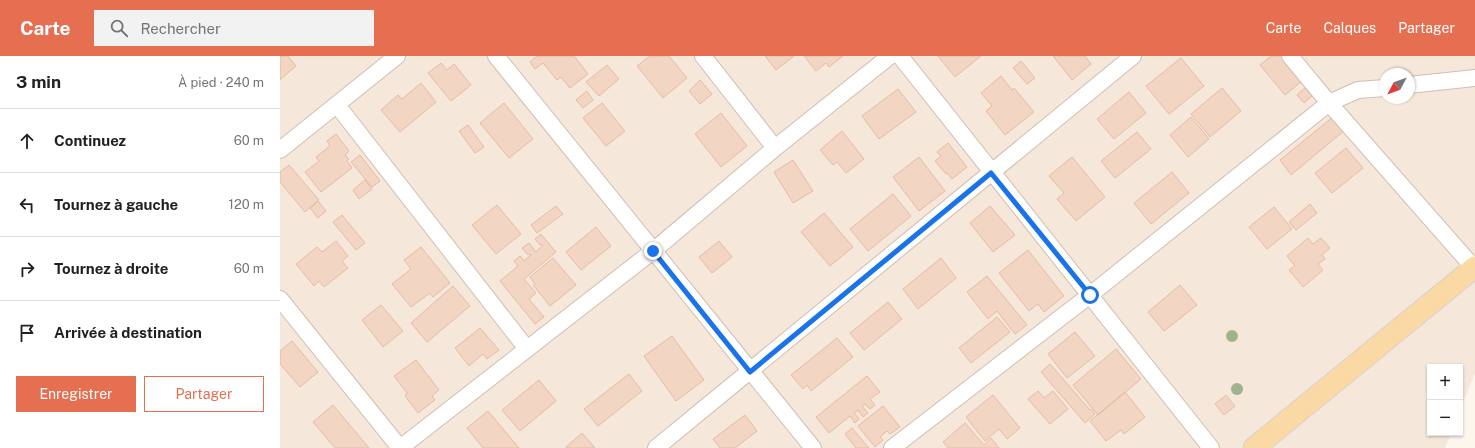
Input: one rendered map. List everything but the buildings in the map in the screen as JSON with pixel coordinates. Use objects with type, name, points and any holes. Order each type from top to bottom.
[{"type":"main road","points":[[1254,448],[1474,268]]},
{"type":"street","points":[[280,150],[397,56]]},
{"type":"street","points":[[496,56],[813,448]]},
{"type":"street","points":[[703,56],[775,148]]},
{"type":"street","points":[[280,299],[400,448],[653,251],[775,148],[890,56]]},
{"type":"street","points":[[900,56],[991,173],[1211,448]]},
{"type":"street","points":[[656,448],[1134,56]]},
{"type":"street","points":[[1290,56],[1329,104],[1474,268]]},
{"type":"street","points":[[1415,84],[1475,78]]},
{"type":"street","points":[[892,448],[1090,295],[1329,104],[1358,90],[1379,88]]},
{"type":"street","points":[[337,105],[527,349]]},
{"type":"shaded area","points":[[280,56],[1475,56],[1475,373],[1463,403],[1463,364],[1427,364],[1427,436],[1450,436],[1445,448],[280,448]]},
{"type":"route","points":[[653,251],[750,372],[991,173],[1090,295]]}]
